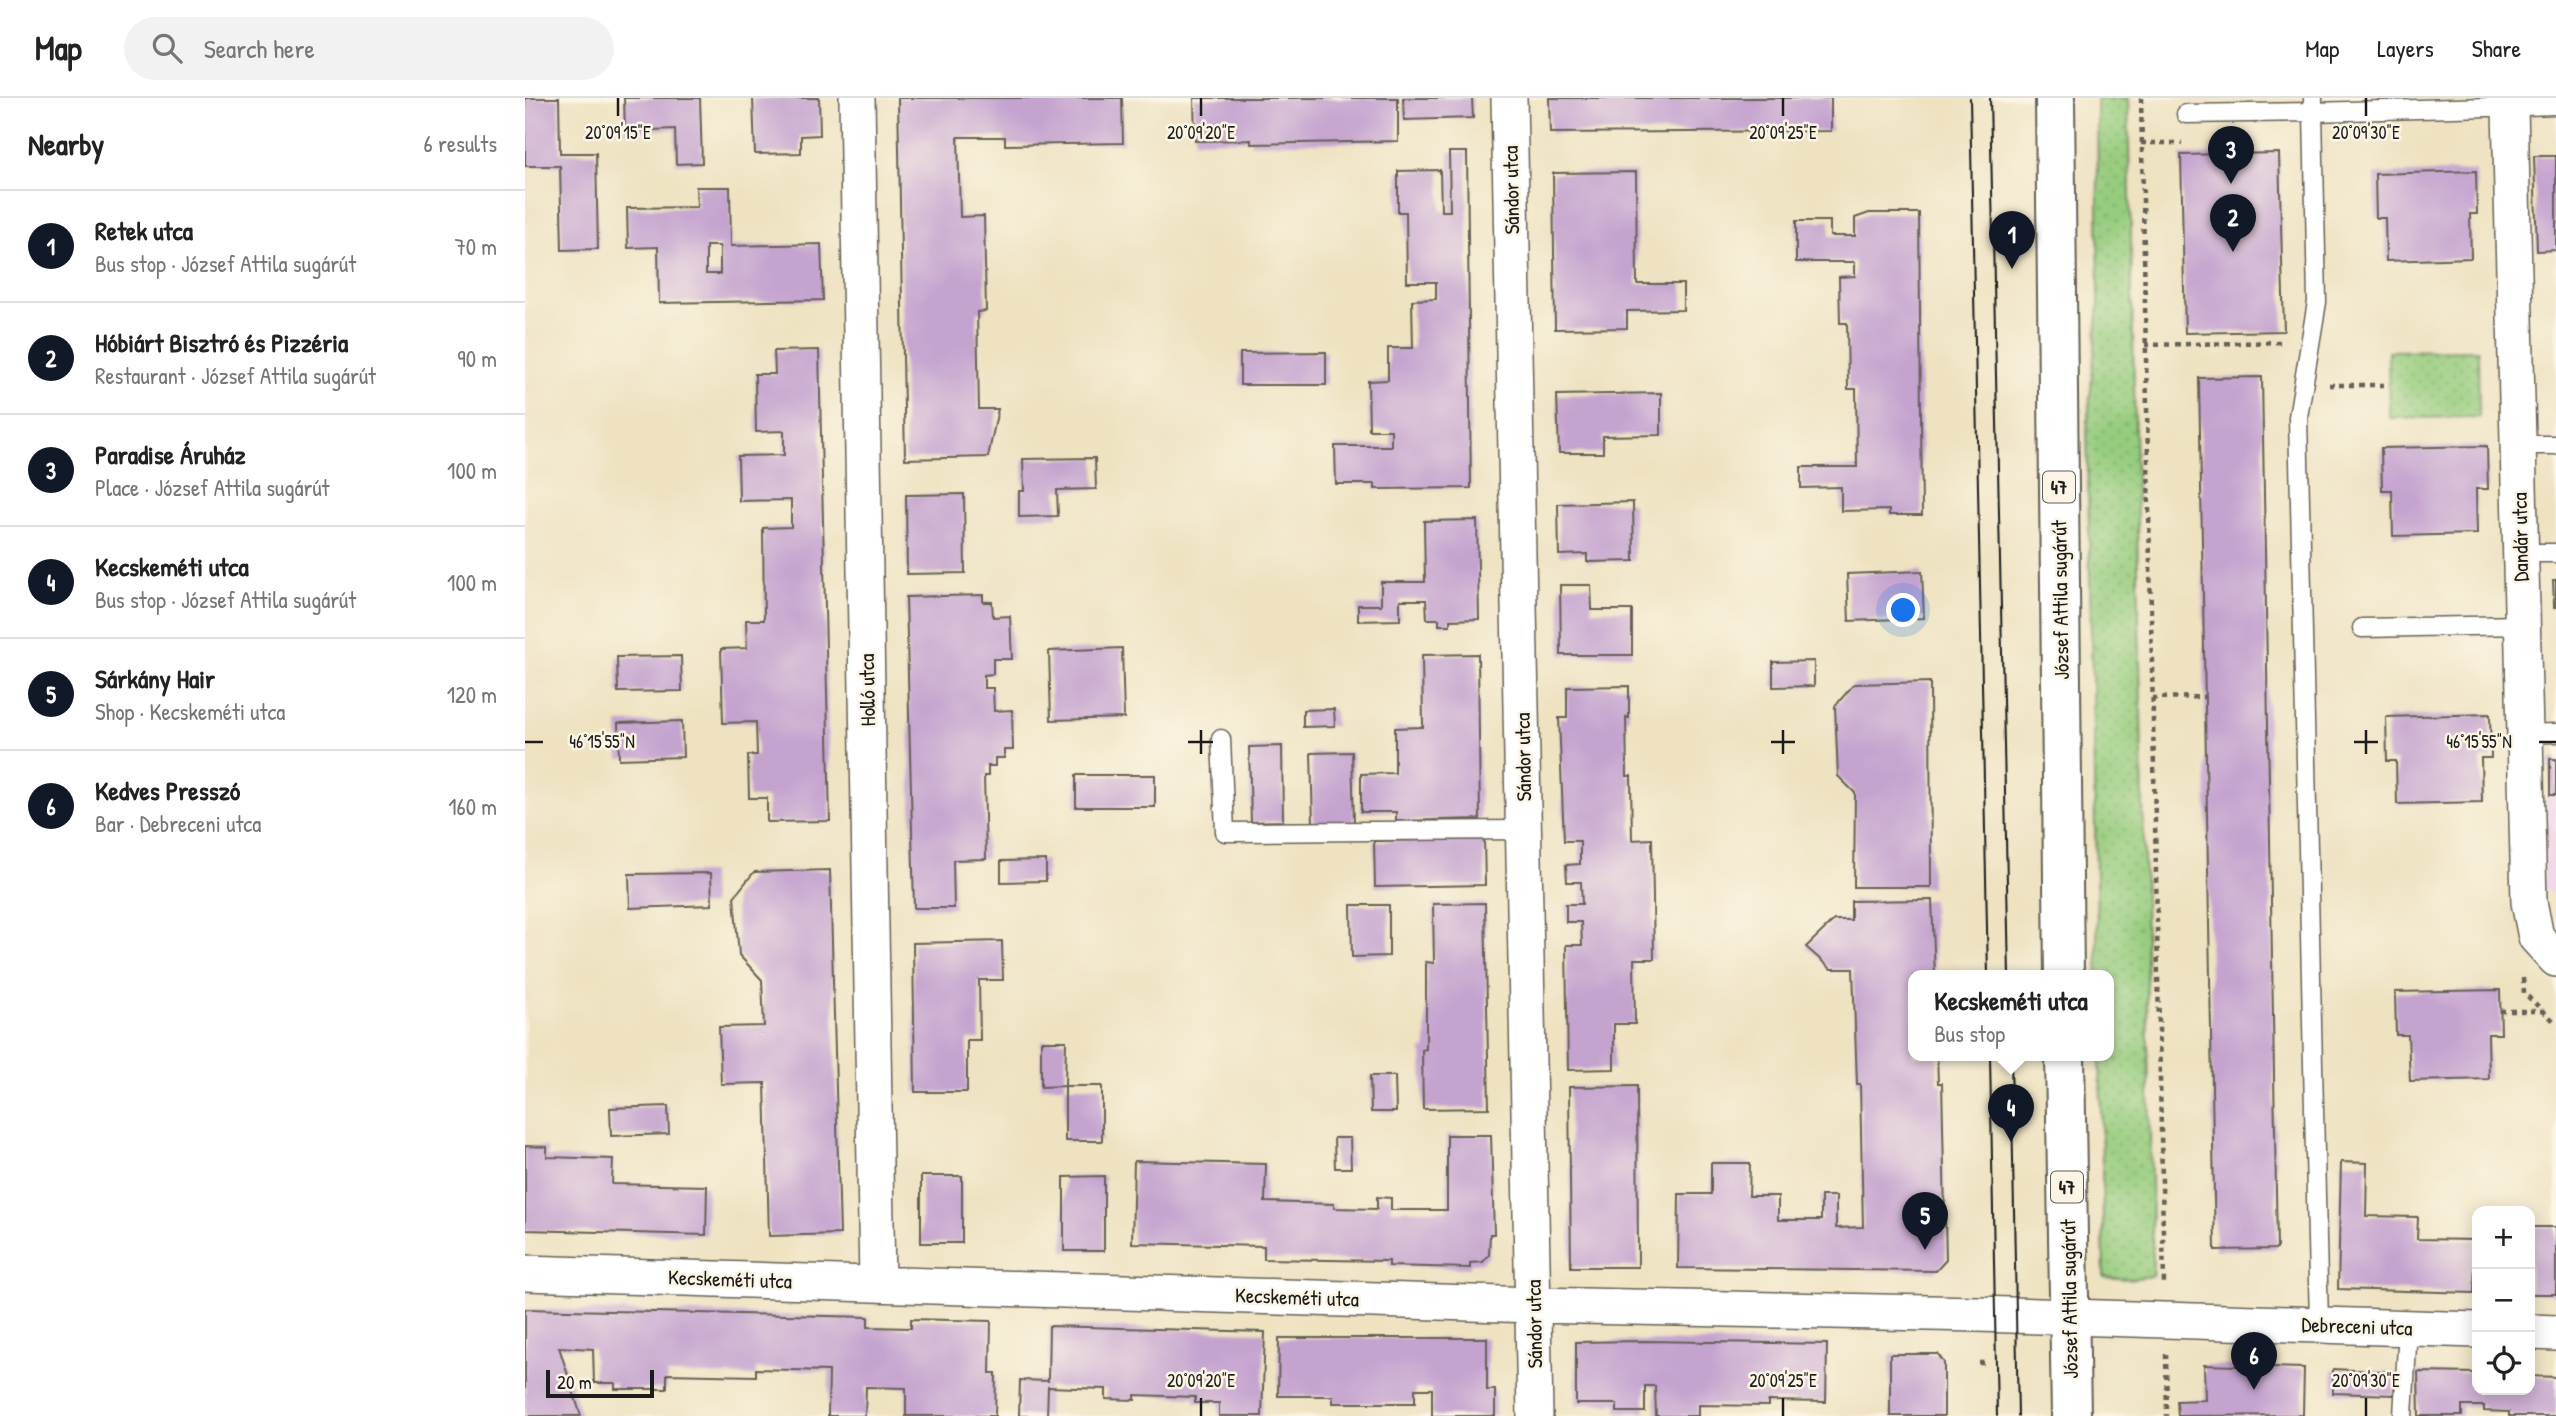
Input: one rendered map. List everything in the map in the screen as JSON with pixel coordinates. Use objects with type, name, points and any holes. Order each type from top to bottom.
[{"type":"main road","name":"József Attila sugárút","points":[[2055,98],[2064,970]]},
{"type":"main road","name":"József Attila sugárút","points":[[2065,1061],[2071,1416]]},
{"type":"street","name":"Holló utca","points":[[857,98],[877,1283]]},
{"type":"street","name":"Sándor utca","points":[[1509,98],[1535,1416]]},
{"type":"street","name":"Dandár utca","points":[[2510,107],[2522,625],[2541,733],[2529,902],[2536,937],[2556,959]]},
{"type":"street","name":"Kecskeméti utca","points":[[525,1273],[1534,1305],[2068,1317]]},
{"type":"street","name":"Debreceni utca","points":[[2068,1317],[2472,1330]]},
{"type":"street","points":[[2535,1332],[2556,1332]]},
{"type":"lane","points":[[2313,105],[2317,302],[2298,416],[2319,1325]]},
{"type":"lane","points":[[2186,114],[2313,105],[2556,106]]},
{"type":"lane","points":[[2518,445],[2556,445]]},
{"type":"lane","points":[[2521,553],[2556,553]]},
{"type":"lane","points":[[2361,628],[2522,625]]},
{"type":"lane","points":[[1221,739],[1226,832],[1524,830]]},
{"type":"lane","points":[[2403,1416],[2408,1328]]},
{"type":"path","points":[[2141,98],[2167,1416]]},
{"type":"path","points":[[2145,345],[2311,341]]},
{"type":"path","points":[[2303,385],[2388,384]]},
{"type":"path","points":[[2152,698],[2205,697]]},
{"type":"path","points":[[2500,1011],[2544,1011]]},
{"type":"path","points":[[1979,1363],[1988,1363]]},
{"type":"shaded area","points":[[2556,795],[2556,899],[2544,888],[2543,796]]},
{"type":"green space","points":[[2097,98],[2128,98],[2153,1276],[2126,1279],[2104,1277],[2100,1061],[2114,1061],[2114,970],[2098,970],[2087,430],[2099,303]]},
{"type":"green space","points":[[2478,350],[2479,417],[2389,418],[2388,351]]},
{"type":"building","points":[[525,98],[559,98],[560,153],[596,153],[598,249],[562,250],[560,166],[525,166]]},
{"type":"building","points":[[624,98],[700,98],[702,163],[676,164],[675,129],[625,131]]},
{"type":"building","points":[[753,98],[819,98],[820,135],[801,136],[801,153],[755,154]]},
{"type":"building","points":[[898,98],[1122,98],[1123,143],[1005,145],[1005,137],[958,137],[960,217],[984,216],[986,311],[977,312],[979,409],[998,409],[988,457],[905,459]]},
{"type":"building","points":[[1194,98],[1398,98],[1398,141],[1251,144],[1251,140],[1195,141]]},
{"type":"building","points":[[1403,98],[1472,98],[1473,118],[1404,120]]},
{"type":"building","points":[[1549,98],[1831,98],[1831,131],[1550,133]]},
{"type":"building","points":[[1449,152],[1467,152],[1471,488],[1375,489],[1375,484],[1336,484],[1335,446],[1391,446],[1391,430],[1369,430],[1368,381],[1388,380],[1388,348],[1413,348],[1412,300],[1436,299],[1436,282],[1407,282],[1406,212],[1398,212],[1398,171],[1440,170],[1441,211],[1450,211]]},
{"type":"building","points":[[2279,153],[2284,331],[2185,333],[2181,155]]},
{"type":"building","points":[[2534,156],[2556,156],[2556,250],[2537,251]]},
{"type":"building","points":[[2476,171],[2477,214],[2470,214],[2471,258],[2386,261],[2385,218],[2376,218],[2375,174]]},
{"type":"building","points":[[1636,172],[1637,284],[1683,284],[1683,310],[1627,311],[1627,328],[1555,329],[1553,173]]},
{"type":"building","points":[[696,187],[730,187],[731,246],[821,244],[823,300],[659,303],[658,247],[628,248],[627,208],[697,207]],"holes":[[[706,246],[720,246],[720,274],[706,274]]]},
{"type":"building","points":[[1869,213],[1919,213],[1922,515],[1889,515],[1889,510],[1841,511],[1841,487],[1801,488],[1801,467],[1857,467],[1856,389],[1848,389],[1847,323],[1840,323],[1839,277],[1855,276],[1855,262],[1796,262],[1796,221],[1830,221],[1830,236],[1855,236],[1855,218]]},
{"type":"building","points":[[819,350],[830,821],[767,822],[767,798],[749,798],[748,755],[757,755],[756,722],[723,723],[721,649],[747,648],[746,620],[764,620],[763,528],[791,527],[791,500],[739,501],[738,456],[784,455],[784,431],[756,432],[755,374],[775,374],[774,351]]},
{"type":"building","points":[[1326,352],[1326,385],[1240,385],[1240,353]]},
{"type":"building","points":[[2262,377],[2277,1249],[2215,1250],[2199,378]]},
{"type":"building","points":[[1661,393],[1661,435],[1603,436],[1603,453],[1559,453],[1557,395]]},
{"type":"building","points":[[2487,446],[2488,489],[2476,489],[2477,534],[2393,536],[2392,490],[2382,490],[2381,448]]},
{"type":"building","points":[[1095,458],[1096,489],[1057,490],[1058,516],[1019,517],[1019,491],[1024,491],[1023,459]]},
{"type":"building","points":[[964,494],[965,573],[907,574],[906,495]]},
{"type":"building","points":[[1633,502],[1634,561],[1587,562],[1587,554],[1559,555],[1558,504]]},
{"type":"building","points":[[1477,520],[1479,619],[1450,620],[1450,625],[1439,625],[1439,619],[1427,619],[1426,600],[1400,600],[1400,620],[1358,621],[1358,605],[1381,605],[1381,582],[1425,582],[1424,521]]},
{"type":"building","points":[[1922,571],[1924,618],[1849,621],[1847,574]]},
{"type":"building","points":[[2553,580],[2556,580],[2556,607],[2554,607]]},
{"type":"building","points":[[1560,585],[1591,585],[1592,610],[1632,610],[1632,655],[1561,655]]},
{"type":"building","points":[[983,595],[983,602],[992,602],[993,617],[1010,616],[1012,659],[993,659],[993,674],[984,675],[984,688],[993,688],[994,711],[1012,710],[1013,750],[1004,750],[1004,758],[995,758],[995,766],[988,766],[988,776],[984,776],[986,859],[953,860],[954,908],[914,908],[906,597]]},
{"type":"building","points":[[1122,648],[1124,718],[1051,720],[1049,651]]},
{"type":"building","points":[[1478,654],[1480,819],[1396,821],[1396,812],[1361,812],[1361,774],[1395,773],[1395,728],[1423,727],[1422,655]]},
{"type":"building","points":[[681,656],[682,691],[618,692],[617,657]]},
{"type":"building","points":[[1814,661],[1814,686],[1773,687],[1773,662]]},
{"type":"building","points":[[1930,682],[1931,887],[1854,887],[1855,793],[1838,776],[1835,706],[1854,684]]},
{"type":"building","points":[[1629,686],[1629,718],[1626,717],[1627,776],[1631,776],[1632,840],[1652,839],[1654,959],[1634,959],[1635,1024],[1614,1024],[1614,1069],[1568,1070],[1566,945],[1582,945],[1581,922],[1566,922],[1566,904],[1582,904],[1581,882],[1567,882],[1566,865],[1580,864],[1580,841],[1564,841],[1559,718],[1567,718],[1567,687]]},
{"type":"building","points":[[1334,709],[1335,726],[1303,727],[1303,710]]},
{"type":"building","points":[[2490,714],[2491,758],[2481,758],[2482,802],[2397,804],[2396,761],[2387,761],[2386,717]]},
{"type":"building","points":[[682,721],[683,757],[619,759],[618,723]]},
{"type":"building","points":[[1282,746],[1283,821],[1251,822],[1249,747]]},
{"type":"building","points":[[1352,752],[1354,823],[1313,824],[1311,753]]},
{"type":"building","points":[[2550,759],[2556,759],[2556,795],[2550,795]]},
{"type":"building","points":[[1076,775],[1155,775],[1155,807],[1076,807]]},
{"type":"building","points":[[1484,839],[1485,885],[1375,887],[1374,841]]},
{"type":"building","points":[[1046,860],[1046,881],[1001,882],[1001,861]]},
{"type":"building","points":[[830,870],[840,1234],[769,1236],[765,1083],[721,1084],[719,1027],[764,1026],[762,980],[739,955],[734,897],[754,872]]},
{"type":"building","points":[[711,873],[712,905],[630,908],[629,874]]},
{"type":"building","points":[[1932,900],[1935,970],[1908,970],[1908,1061],[1937,1061],[1938,1083],[1942,1083],[1946,1260],[1936,1271],[1678,1268],[1679,1194],[1711,1194],[1711,1163],[1750,1163],[1749,1196],[1778,1196],[1778,1220],[1821,1220],[1821,1196],[1836,1196],[1836,1228],[1863,1227],[1860,1084],[1857,1084],[1853,969],[1831,969],[1806,947],[1834,920],[1851,920],[1851,901]]},
{"type":"building","points":[[1485,903],[1489,1108],[1423,1109],[1422,1050],[1426,1049],[1426,962],[1434,963],[1433,904]]},
{"type":"building","points":[[1351,905],[1389,905],[1389,956],[1352,957]]},
{"type":"building","points":[[1002,941],[1003,980],[979,980],[980,1040],[967,1040],[967,1092],[915,1092],[913,943]]},
{"type":"building","points":[[2500,990],[2501,1034],[2488,1034],[2489,1079],[2410,1081],[2408,1035],[2396,1035],[2395,992]]},
{"type":"building","points":[[1041,1041],[1066,1041],[1065,1086],[1041,1087]]},
{"type":"building","points":[[1370,1076],[1395,1076],[1396,1112],[1371,1112]]},
{"type":"building","points":[[1065,1086],[1102,1086],[1102,1141],[1065,1141]]},
{"type":"building","points":[[1637,1086],[1638,1267],[1571,1267],[1569,1087]]},
{"type":"building","points":[[668,1106],[669,1134],[611,1136],[610,1108]]},
{"type":"building","points":[[1447,1135],[1491,1135],[1494,1234],[1490,1234],[1489,1255],[1483,1262],[1470,1263],[1470,1268],[1389,1266],[1389,1261],[1264,1259],[1264,1246],[1132,1243],[1134,1161],[1266,1164],[1265,1202],[1334,1204],[1334,1208],[1377,1209],[1377,1197],[1391,1198],[1391,1210],[1447,1210]]},
{"type":"building","points":[[1334,1138],[1350,1138],[1351,1168],[1335,1168]]},
{"type":"building","points":[[525,1146],[547,1147],[547,1157],[613,1159],[612,1184],[707,1186],[706,1235],[525,1230]]},
{"type":"building","points":[[2341,1162],[2367,1163],[2366,1216],[2418,1217],[2417,1239],[2472,1240],[2472,1293],[2338,1289]]},
{"type":"building","points":[[921,1176],[962,1176],[962,1243],[921,1243]]},
{"type":"building","points":[[1104,1176],[1104,1251],[1064,1251],[1064,1177]]},
{"type":"building","points":[[2535,1227],[2556,1227],[2556,1294],[2535,1294]]},
{"type":"building","points":[[525,1309],[868,1317],[868,1327],[911,1328],[911,1319],[991,1321],[990,1373],[996,1373],[995,1416],[906,1416],[906,1388],[866,1387],[865,1416],[828,1416],[829,1371],[756,1369],[756,1376],[667,1374],[667,1389],[615,1389],[615,1383],[594,1383],[593,1349],[559,1347],[581,1416],[525,1416]]},
{"type":"building","points":[[1049,1326],[1265,1332],[1262,1416],[1219,1416],[1219,1403],[1195,1403],[1195,1397],[1135,1395],[1135,1400],[1106,1399],[1106,1389],[1048,1387],[1047,1416],[1019,1416],[1020,1380],[1048,1381]]},
{"type":"building","points":[[1279,1338],[1487,1338],[1487,1390],[1495,1390],[1495,1416],[1432,1416],[1432,1389],[1415,1389],[1415,1403],[1333,1403],[1333,1396],[1278,1396]]},
{"type":"building","points":[[1576,1342],[1827,1344],[1826,1402],[1768,1401],[1768,1406],[1698,1405],[1698,1416],[1656,1416],[1655,1386],[1645,1386],[1645,1412],[1617,1412],[1617,1404],[1576,1404]]},
{"type":"building","points":[[1890,1354],[1938,1354],[1944,1363],[1944,1416],[1890,1416]]},
{"type":"building","points":[[2204,1365],[2304,1368],[2303,1415],[2178,1416],[2177,1401],[2205,1400]]},
{"type":"building","points":[[2333,1369],[2395,1372],[2394,1395],[2333,1393]]},
{"type":"building","points":[[2418,1372],[2472,1373],[2472,1395],[2535,1395],[2535,1376],[2556,1377],[2556,1416],[2509,1416],[2509,1412],[2484,1411],[2484,1406],[2462,1406],[2462,1416],[2419,1416]]},
{"type":"tram line","points":[[1970,98],[1988,970]]},
{"type":"tram line","points":[[1990,98],[2009,970]]},
{"type":"tram line","points":[[1990,1061],[1997,1416]]},
{"type":"tram line","points":[[2011,1061],[2018,1416]]},
{"type":"place","name":"Paradise Áruház","points":[[2231,184]]},
{"type":"place","name":"Hóbiárt Bisztró és Pizzéria","points":[[2233,252]]},
{"type":"place","name":"Retek utca","points":[[2012,269]]},
{"type":"place","name":"Kecskeméti utca","points":[[2011,1142]]},
{"type":"place","name":"Sárkány Hair","points":[[1925,1250]]},
{"type":"place","name":"Kedves Presszó","points":[[2254,1390]]}]
